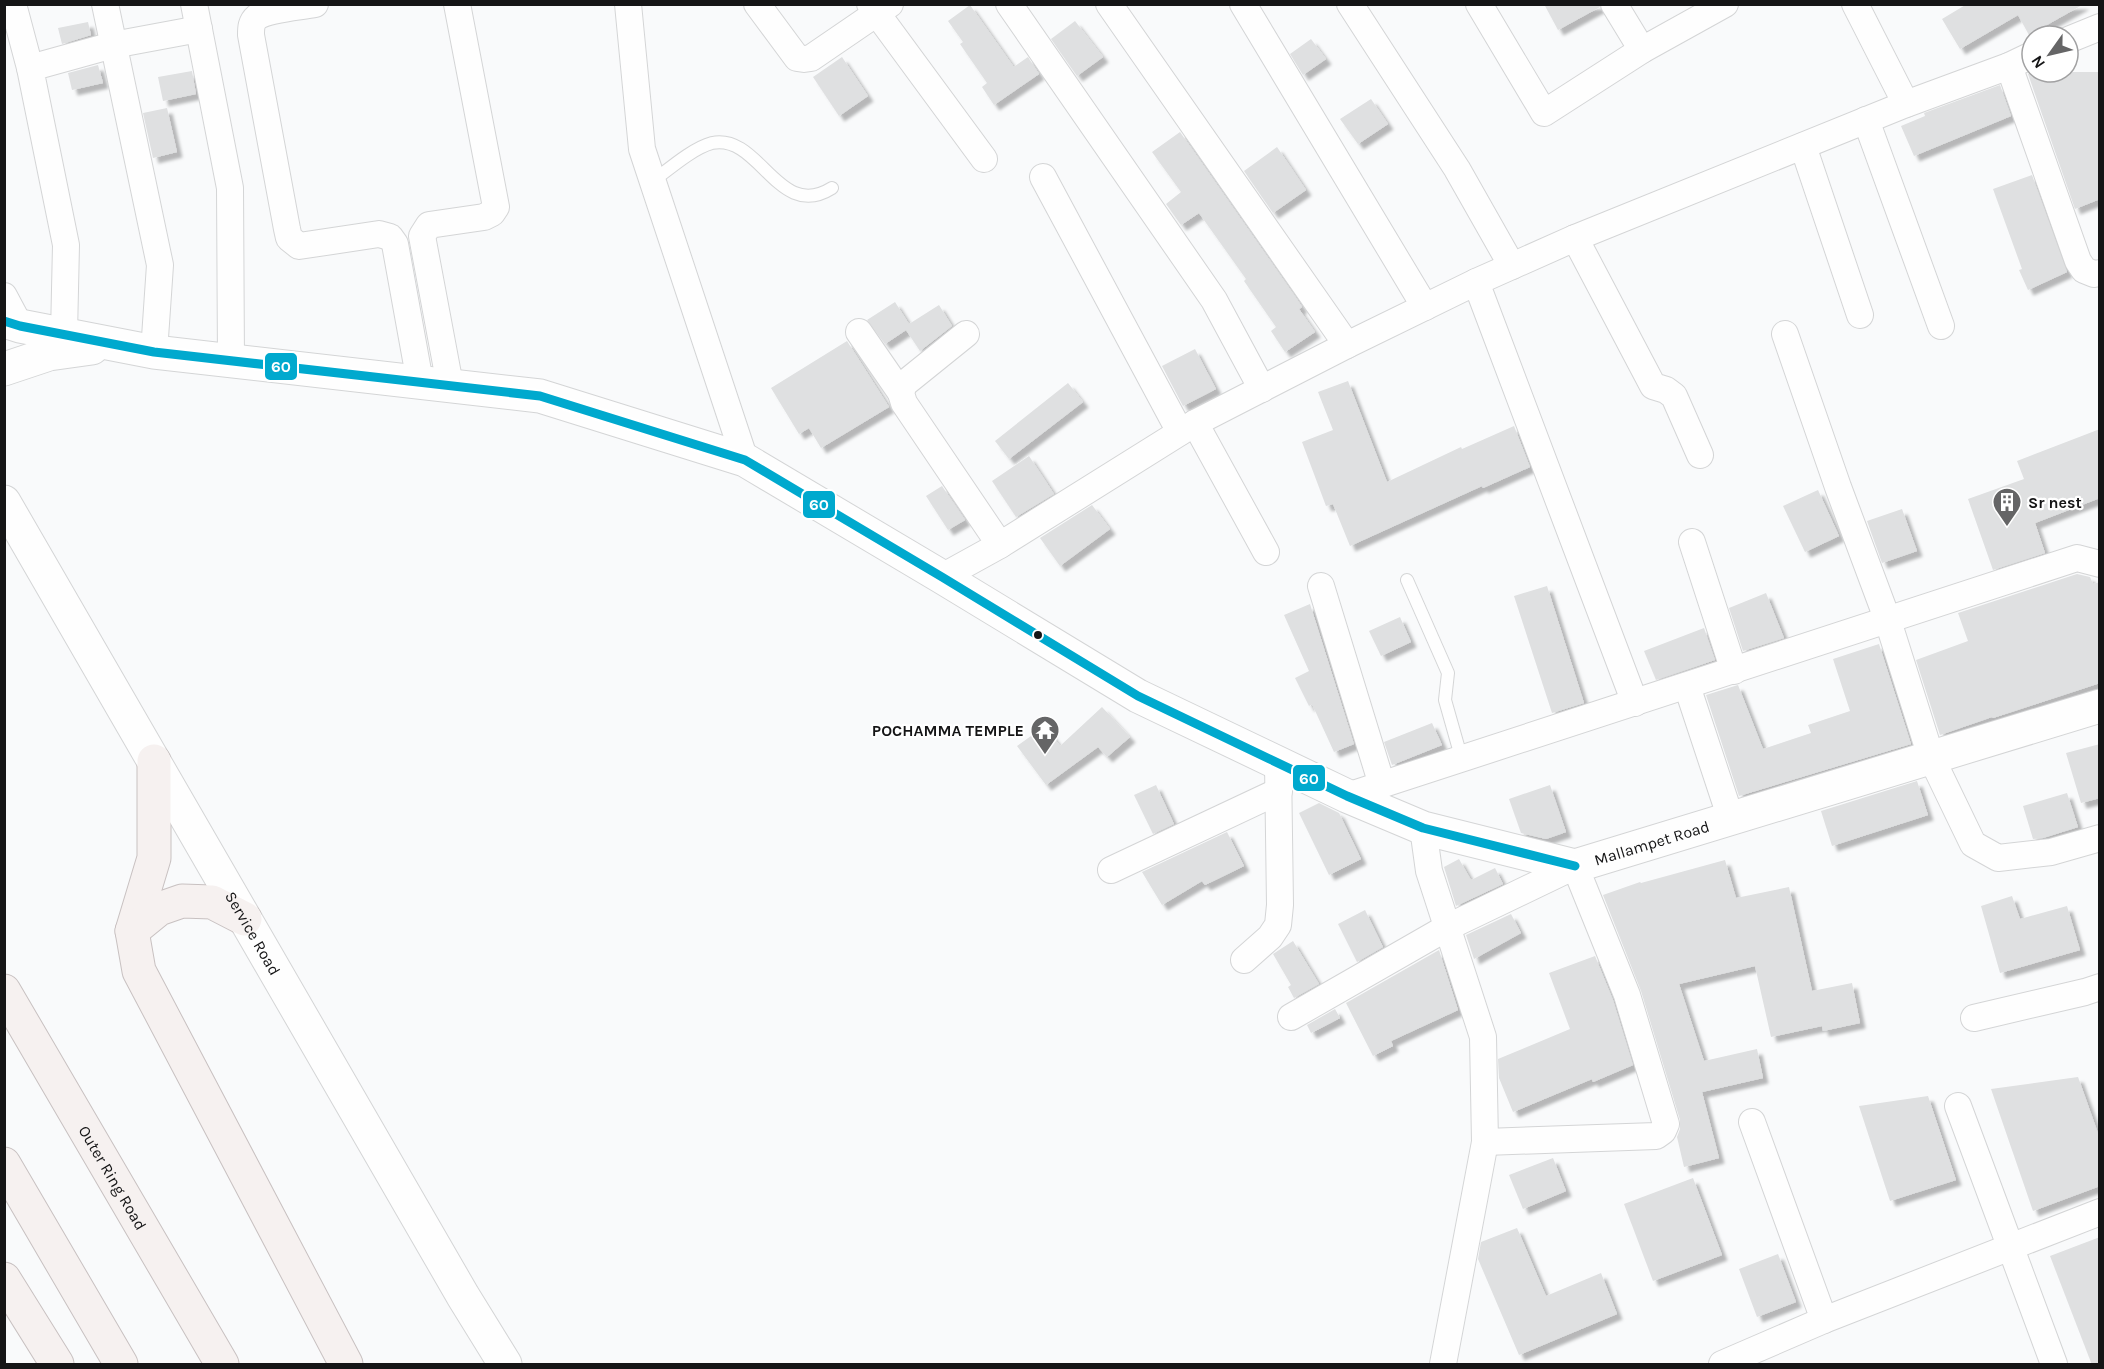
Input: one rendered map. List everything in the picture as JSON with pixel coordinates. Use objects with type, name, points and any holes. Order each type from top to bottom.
[{"type":"highway","points":[[154,761],[154,858],[132,931],[139,971],[346,1365]]},
{"type":"highway","points":[[132,931],[159,909],[182,901],[212,902],[245,919]]},
{"type":"highway","name":"Outer Ring Road","points":[[4,991],[222,1365]]},
{"type":"highway","points":[[4,1164],[121,1365]]},
{"type":"highway","points":[[4,1279],[57,1365]]},
{"type":"main road","name":"Mallampet Road","points":[[12,323],[154,352],[540,396],[745,460],[1279,778],[1347,796],[1423,828],[1575,866],[2100,706]]},
{"type":"main road","points":[[4,369],[49,354],[114,344]]},
{"type":"main road","name":"Service Road","points":[[4,502],[505,1365]]},
{"type":"street","points":[[13,4],[30,68],[66,245],[64,334]]},
{"type":"street","points":[[105,4],[160,265],[154,352]]},
{"type":"street","points":[[194,4],[230,188],[231,361]]},
{"type":"street","points":[[315,4],[256,17],[251,26],[286,230],[289,238],[299,246],[379,234],[390,237],[395,244],[435,384]]},
{"type":"street","points":[[435,384],[422,236],[429,225],[484,217],[492,213],[496,207],[457,4]]},
{"type":"street","points":[[628,4],[642,148],[745,460]]},
{"type":"street","points":[[757,4],[798,58],[804,59],[811,57],[879,8],[984,159]]},
{"type":"street","points":[[1009,4],[1214,300],[1262,388]]},
{"type":"street","points":[[1108,4],[1347,345]]},
{"type":"street","points":[[1243,4],[1425,307]]},
{"type":"street","points":[[1350,4],[1452,160],[1512,266]]},
{"type":"street","points":[[1479,4],[1544,113],[1642,50],[1725,4]]},
{"type":"street","points":[[1614,4],[1642,50]]},
{"type":"street","points":[[1855,4],[1906,104]]},
{"type":"street","points":[[2080,35],[2100,27]]},
{"type":"street","points":[[30,68],[113,45],[199,29]]},
{"type":"street","points":[[942,577],[1000,545],[1187,428],[1347,345],[1476,282],[1575,238],[1906,104],[2020,61]]},
{"type":"street","points":[[2009,66],[2078,261],[2084,270],[2094,274],[2100,273]]},
{"type":"street","points":[[1866,120],[1941,326]]},
{"type":"street","points":[[1803,146],[1860,315]]},
{"type":"street","points":[[1043,177],[1187,428],[1266,552]]},
{"type":"street","points":[[1575,238],[1653,386],[1666,390],[1674,396],[1700,455]]},
{"type":"street","points":[[1476,282],[1635,703]]},
{"type":"street","points":[[4,296],[12,323]]},
{"type":"street","points":[[859,332],[902,393]]},
{"type":"street","points":[[966,334],[904,384],[902,393],[904,403],[1000,545]]},
{"type":"street","points":[[1785,334],[1888,621],[1931,757],[1973,844],[1998,858],[2050,852],[2100,838]]},
{"type":"street","points":[[1692,542],[1734,671]]},
{"type":"street","points":[[1347,796],[2077,558],[2100,564]]},
{"type":"street","points":[[1321,586],[1382,785]]},
{"type":"street","points":[[1687,686],[1731,819]]},
{"type":"street","points":[[1112,870],[1279,778],[1280,905],[1278,925],[1270,937],[1244,960]]},
{"type":"street","points":[[1423,828],[1429,871],[1483,1037],[1485,1142],[1443,1365]]},
{"type":"street","points":[[1291,1017],[1449,927],[1575,866],[1627,995],[1666,1124],[1664,1131],[1656,1136],[1485,1142]]},
{"type":"street","points":[[1974,1018],[2085,993],[2100,987]]},
{"type":"street","points":[[1958,1106],[2054,1365]]},
{"type":"street","points":[[1752,1122],[1824,1320]]},
{"type":"street","points":[[1722,1365],[1824,1320],[2100,1212]]},
{"type":"lane","points":[[653,181],[700,148],[713,143],[727,143],[744,152],[790,192],[807,197],[821,195],[832,188]]},
{"type":"lane","points":[[1407,580],[1448,673],[1445,700],[1462,760]]},
{"type":"building","points":[[1544,4],[1599,4],[1600,7],[1558,30]]},
{"type":"building","points":[[1967,4],[2084,4],[2049,24],[2023,24],[2018,15],[1960,49],[1942,19]]},
{"type":"building","points":[[970,5],[1013,66],[1028,57],[1039,74],[994,105],[982,87],[987,83],[960,44],[963,42],[948,21]]},
{"type":"building","points":[[1075,21],[1103,57],[1077,76],[1051,39]]},
{"type":"building","points":[[88,22],[91,35],[62,44],[58,28]]},
{"type":"building","points":[[1311,39],[1326,59],[1303,75],[1290,54]]},
{"type":"building","points":[[842,57],[868,96],[839,116],[813,77]]},
{"type":"building","points":[[98,65],[103,83],[72,90],[68,73]]},
{"type":"building","points":[[192,71],[196,94],[163,101],[158,77]]},
{"type":"building","points":[[2080,72],[2100,72],[2100,199],[2075,209],[2031,84],[2080,84]]},
{"type":"building","points":[[2000,85],[2011,116],[1914,156],[1901,126],[1925,116],[1924,113]]},
{"type":"building","points":[[1371,99],[1388,124],[1358,144],[1340,119]]},
{"type":"building","points":[[167,108],[177,152],[153,158],[143,113]]},
{"type":"building","points":[[1180,132],[1296,298],[1302,307],[1299,309],[1315,332],[1285,352],[1271,331],[1276,327],[1244,281],[1246,279],[1199,213],[1181,225],[1166,204],[1181,192],[1152,152]]},
{"type":"building","points":[[1277,147],[1306,190],[1273,213],[1244,171]]},
{"type":"building","points":[[2032,175],[2067,272],[2028,290],[2019,270],[2022,269],[1993,189]]},
{"type":"building","points":[[895,302],[909,324],[939,305],[952,326],[920,351],[906,330],[885,344],[867,320]]},
{"type":"building","points":[[847,341],[889,407],[821,448],[809,428],[799,434],[771,388]]},
{"type":"building","points":[[1195,349],[1216,389],[1183,406],[1162,366]]},
{"type":"building","points":[[1348,381],[1387,482],[1461,447],[1462,449],[1514,426],[1530,467],[1483,488],[1482,486],[1350,546],[1333,504],[1326,506],[1302,442],[1333,430],[1318,392]]},
{"type":"building","points":[[1068,383],[1083,402],[1009,459],[995,441]]},
{"type":"building","points":[[2100,429],[2100,498],[2035,523],[2045,553],[1993,570],[1968,499],[2024,479],[2017,461]]},
{"type":"building","points":[[1029,456],[1054,494],[1016,517],[992,481]]},
{"type":"building","points":[[942,486],[965,520],[948,530],[926,496]]},
{"type":"building","points":[[1818,490],[1839,536],[1805,552],[1783,506]]},
{"type":"building","points":[[1092,505],[1110,529],[1060,566],[1040,538]]},
{"type":"building","points":[[1902,509],[1917,551],[1882,563],[1867,521]]},
{"type":"building","points":[[2077,574],[2090,577],[2093,584],[2100,582],[2100,683],[1940,735],[1916,660],[1968,641],[1958,613]]},
{"type":"building","points":[[1547,586],[1584,703],[1552,713],[1514,596]]},
{"type":"building","points":[[1766,593],[1784,638],[1743,651],[1729,608]]},
{"type":"building","points":[[1310,604],[1354,744],[1334,752],[1312,704],[1309,706],[1295,678],[1309,671],[1284,615]]},
{"type":"building","points":[[1400,617],[1411,642],[1381,656],[1369,631]]},
{"type":"building","points":[[1704,628],[1715,660],[1656,680],[1644,651]]},
{"type":"building","points":[[1879,644],[1911,744],[1739,796],[1706,695],[1738,685],[1763,749],[1811,733],[1808,725],[1850,711],[1833,659]]},
{"type":"building","points":[[1102,707],[1130,737],[1107,757],[1098,747],[1046,785],[1017,746],[1045,726],[1060,746]]},
{"type":"building","points":[[1432,723],[1442,745],[1392,765],[1384,742]]},
{"type":"building","points":[[2100,744],[2100,798],[2081,803],[2066,753]]},
{"type":"building","points":[[1917,781],[1928,815],[1832,846],[1821,811]]},
{"type":"building","points":[[1156,785],[1174,824],[1153,834],[1134,795]]},
{"type":"building","points":[[1550,785],[1566,832],[1546,839],[1521,833],[1509,799]]},
{"type":"building","points":[[2067,793],[2078,827],[2033,839],[2023,806]]},
{"type":"building","points":[[1319,803],[1339,813],[1361,859],[1329,875],[1299,813]]},
{"type":"building","points":[[1227,832],[1244,866],[1205,885],[1202,881],[1162,905],[1142,872]]},
{"type":"building","points":[[1459,859],[1471,880],[1495,868],[1503,884],[1456,906],[1444,867]]},
{"type":"building","points":[[1725,860],[1736,898],[1789,887],[1812,991],[1852,983],[1860,1023],[1823,1031],[1822,1026],[1771,1037],[1755,966],[1679,984],[1704,1061],[1757,1049],[1763,1078],[1702,1092],[1719,1158],[1684,1167],[1677,1137],[1680,1120],[1641,991],[1603,895],[1640,882]]},
{"type":"building","points":[[2012,896],[2020,919],[2067,906],[2080,950],[2000,973],[1981,906]]},
{"type":"building","points":[[1365,910],[1383,947],[1357,962],[1338,924]]},
{"type":"building","points":[[1511,914],[1521,933],[1474,959],[1466,935]]},
{"type":"building","points":[[1293,941],[1319,984],[1294,998],[1288,987],[1291,985],[1273,954]]},
{"type":"building","points":[[1439,950],[1458,1010],[1391,1041],[1393,1046],[1373,1056],[1346,1003]]},
{"type":"building","points":[[1595,956],[1613,1000],[1633,1065],[1593,1082],[1592,1079],[1513,1112],[1499,1078],[1498,1059],[1570,1029],[1549,973]]},
{"type":"building","points":[[1335,1009],[1340,1018],[1311,1033],[1307,1025]]},
{"type":"building","points":[[2078,1077],[2100,1139],[2100,1186],[2033,1211],[1991,1089]]},
{"type":"building","points":[[1928,1096],[1956,1180],[1890,1201],[1859,1106]]},
{"type":"building","points":[[1553,1158],[1566,1191],[1523,1209],[1509,1175]]},
{"type":"building","points":[[1693,1178],[1722,1255],[1653,1281],[1624,1204]]},
{"type":"building","points":[[1517,1228],[1546,1296],[1601,1273],[1617,1314],[1519,1355],[1478,1259],[1481,1242]]},
{"type":"building","points":[[2100,1237],[2100,1365],[2092,1365],[2050,1256]]},
{"type":"building","points":[[1778,1254],[1796,1302],[1757,1317],[1739,1269]]},
{"type":"transit line","name":"60","points":[[4,321],[154,352],[540,396],[745,460],[1138,696],[1347,796],[1423,828],[1575,866]]},
{"type":"place","name":"Sr nest","points":[[2007,528]]},
{"type":"place","name":"POCHAMMA TEMPLE","points":[[1045,756]]}]
